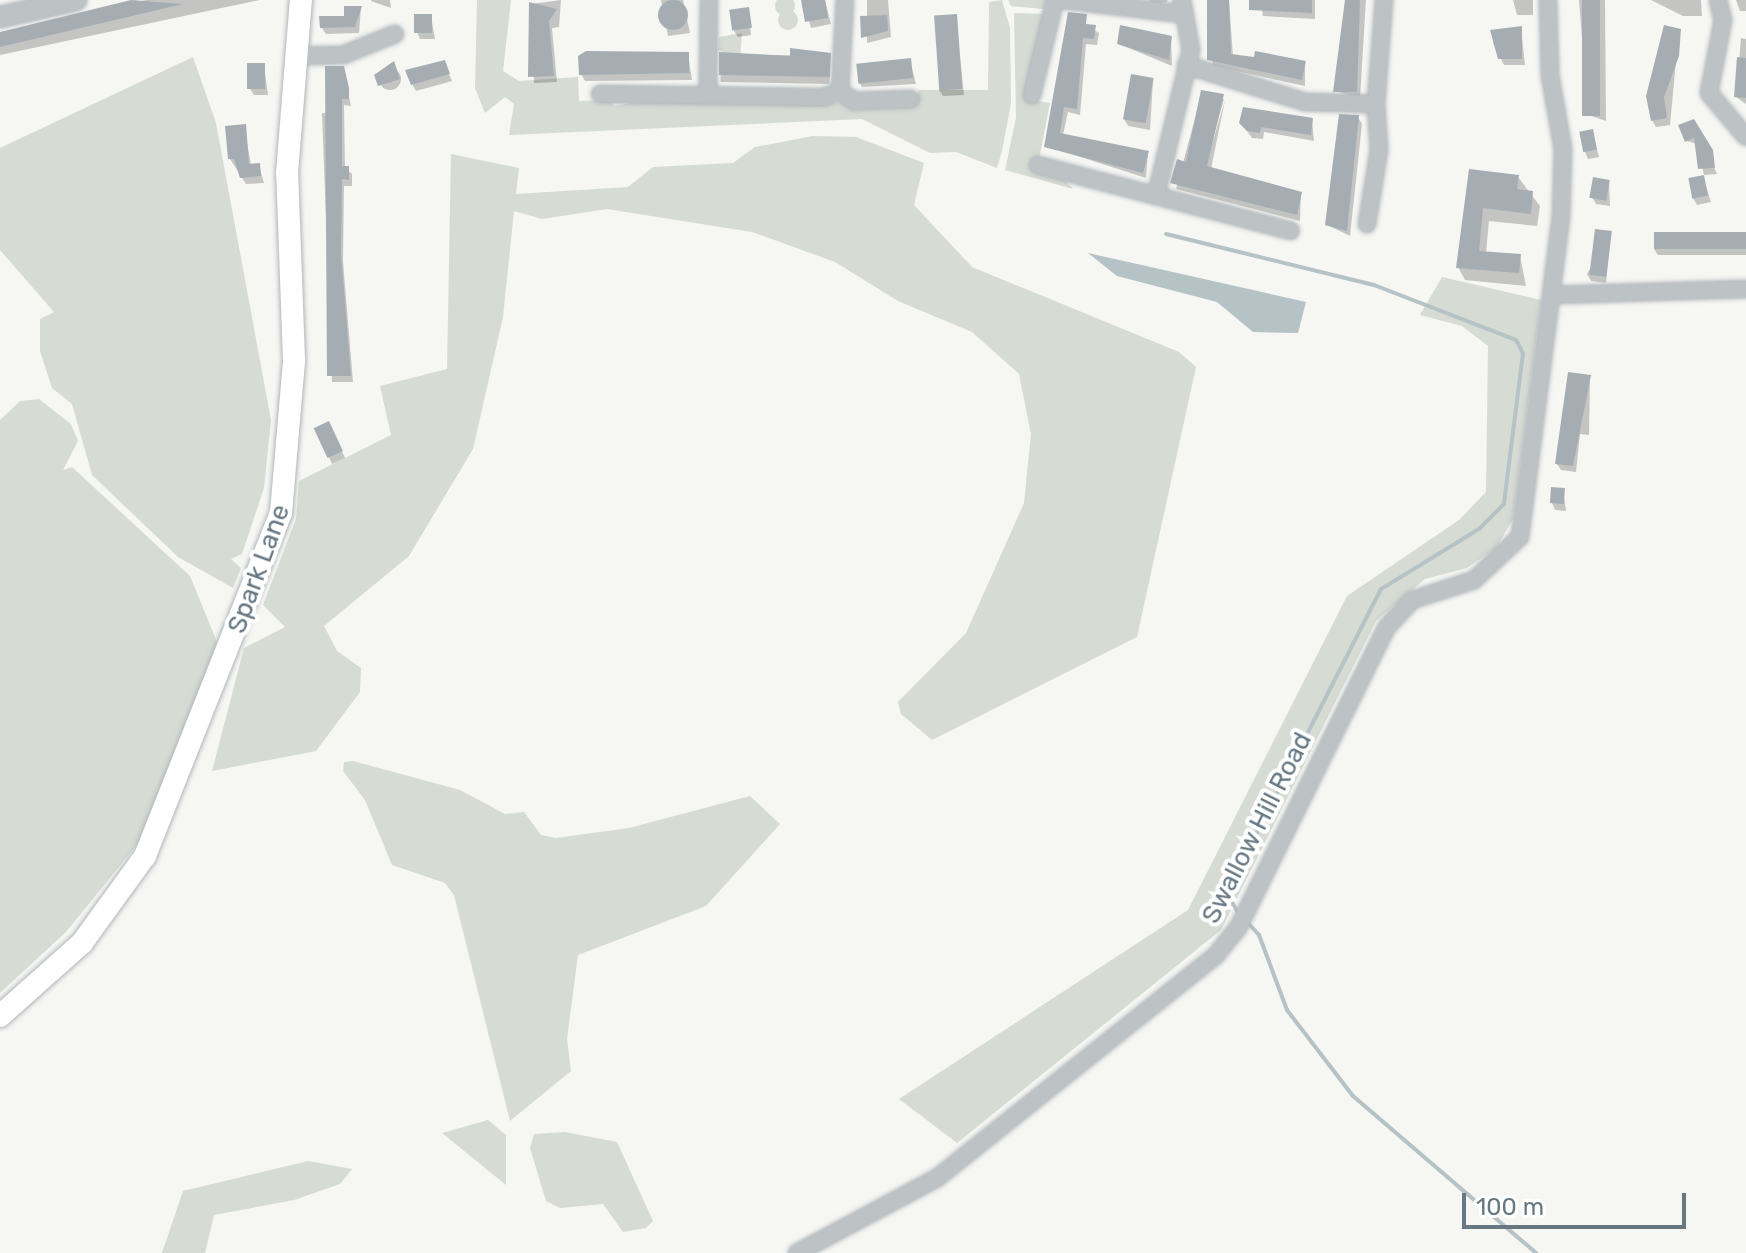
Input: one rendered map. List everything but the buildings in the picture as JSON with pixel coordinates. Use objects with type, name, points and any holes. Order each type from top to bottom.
[{"type":"main road","name":"Spark Lane","points":[[0,1016],[82,943],[145,856],[268,556],[291,443],[287,173],[301,0]]},
{"type":"street","points":[[0,17],[76,0]]},
{"type":"street","points":[[708,93],[709,0]]},
{"type":"street","points":[[840,91],[845,0]]},
{"type":"street","points":[[1032,95],[1055,0]]},
{"type":"street","points":[[1063,0],[1183,7],[1186,65],[1156,196]]},
{"type":"street","points":[[1367,224],[1379,150],[1376,104],[1384,0]]},
{"type":"street","name":"Swallow Hill Road","points":[[797,1253],[937,1178],[1216,955],[1238,928],[1387,627],[1412,600],[1474,580],[1520,537],[1554,295],[1563,149],[1550,75],[1548,0]]},
{"type":"street","points":[[1718,0],[1723,20],[1709,93],[1746,137]]},
{"type":"street","points":[[295,56],[343,55],[395,34]]},
{"type":"street","points":[[1186,65],[1305,102],[1376,104]]},
{"type":"street","points":[[600,94],[708,93],[824,97],[840,91]]},
{"type":"street","points":[[840,91],[854,101],[911,99]]},
{"type":"street","points":[[1038,165],[1291,231]]},
{"type":"street","points":[[1554,295],[1746,289]]},
{"type":"shaded area","points":[[785,-4],[792,-1],[795,6],[792,13],[785,16],[778,13],[775,6],[778,-1]]},
{"type":"shaded area","points":[[477,0],[511,0],[503,71],[519,81],[578,77],[579,101],[609,100],[614,106],[655,99],[917,104],[918,90],[988,90],[989,2],[1002,0],[1010,28],[1011,103],[997,168],[956,152],[930,153],[862,119],[509,135],[514,104],[505,97],[485,113],[475,88]]},
{"type":"shaded area","points":[[1008,0],[1046,0],[1044,9],[1011,6]]},
{"type":"shaded area","points":[[788,10],[795,13],[798,20],[795,27],[788,30],[781,27],[778,20],[781,13]]},
{"type":"shaded area","points":[[1014,13],[1046,14],[1031,100],[1050,103],[1038,165],[1058,172],[1073,189],[1005,170],[1016,118]]},
{"type":"shaded area","points":[[742,33],[740,59],[718,50],[719,37]]},
{"type":"shaded area","points":[[193,57],[216,123],[271,420],[264,488],[242,554],[231,559],[241,568],[233,588],[178,557],[92,475],[72,404],[52,388],[40,351],[40,319],[54,312],[0,250],[0,148]]},
{"type":"shaded area","points":[[813,136],[856,137],[924,163],[914,205],[972,267],[1179,352],[1196,367],[1137,637],[932,740],[901,714],[898,702],[966,633],[1024,503],[1031,434],[1019,374],[972,332],[898,301],[835,262],[752,232],[607,209],[542,219],[514,211],[503,317],[473,449],[409,556],[324,626],[337,651],[361,668],[360,692],[316,751],[212,771],[244,648],[285,627],[263,605],[296,519],[299,481],[391,435],[380,386],[447,369],[451,154],[519,168],[516,194],[628,187],[653,167],[733,163],[755,147]]},
{"type":"shaded area","points":[[1088,253],[1306,302],[1298,333],[1253,332],[1217,302],[1117,276]]},
{"type":"shaded area","points":[[1442,277],[1541,300],[1513,519],[1496,548],[1467,568],[1425,579],[1376,621],[1221,930],[957,1143],[899,1099],[1188,910],[1347,596],[1459,520],[1486,492],[1488,346],[1462,326],[1420,315]]},
{"type":"shaded area","points":[[39,399],[71,424],[78,441],[63,470],[72,467],[190,576],[217,642],[144,836],[66,932],[0,993],[0,420],[20,401]]},
{"type":"shaded area","points":[[353,761],[460,790],[505,814],[524,812],[541,835],[556,838],[629,828],[750,796],[780,824],[706,906],[578,955],[567,1039],[571,1071],[510,1121],[454,895],[445,883],[392,865],[365,800],[343,771],[344,762]]},
{"type":"shaded area","points":[[488,1120],[506,1135],[506,1185],[442,1133]]},
{"type":"shaded area","points":[[565,1132],[617,1142],[653,1221],[646,1228],[623,1232],[603,1204],[560,1208],[546,1201],[530,1148],[534,1134]]},
{"type":"shaded area","points":[[308,1161],[352,1169],[340,1184],[294,1200],[214,1215],[205,1253],[162,1253],[183,1191]]},
{"type":"waterway","points":[[1166,234],[1374,285],[1516,340],[1523,353],[1504,504],[1479,529],[1381,589],[1226,893],[1240,915]]},
{"type":"waterway","points":[[1246,921],[1259,935],[1287,1010],[1353,1096],[1536,1253]]}]
